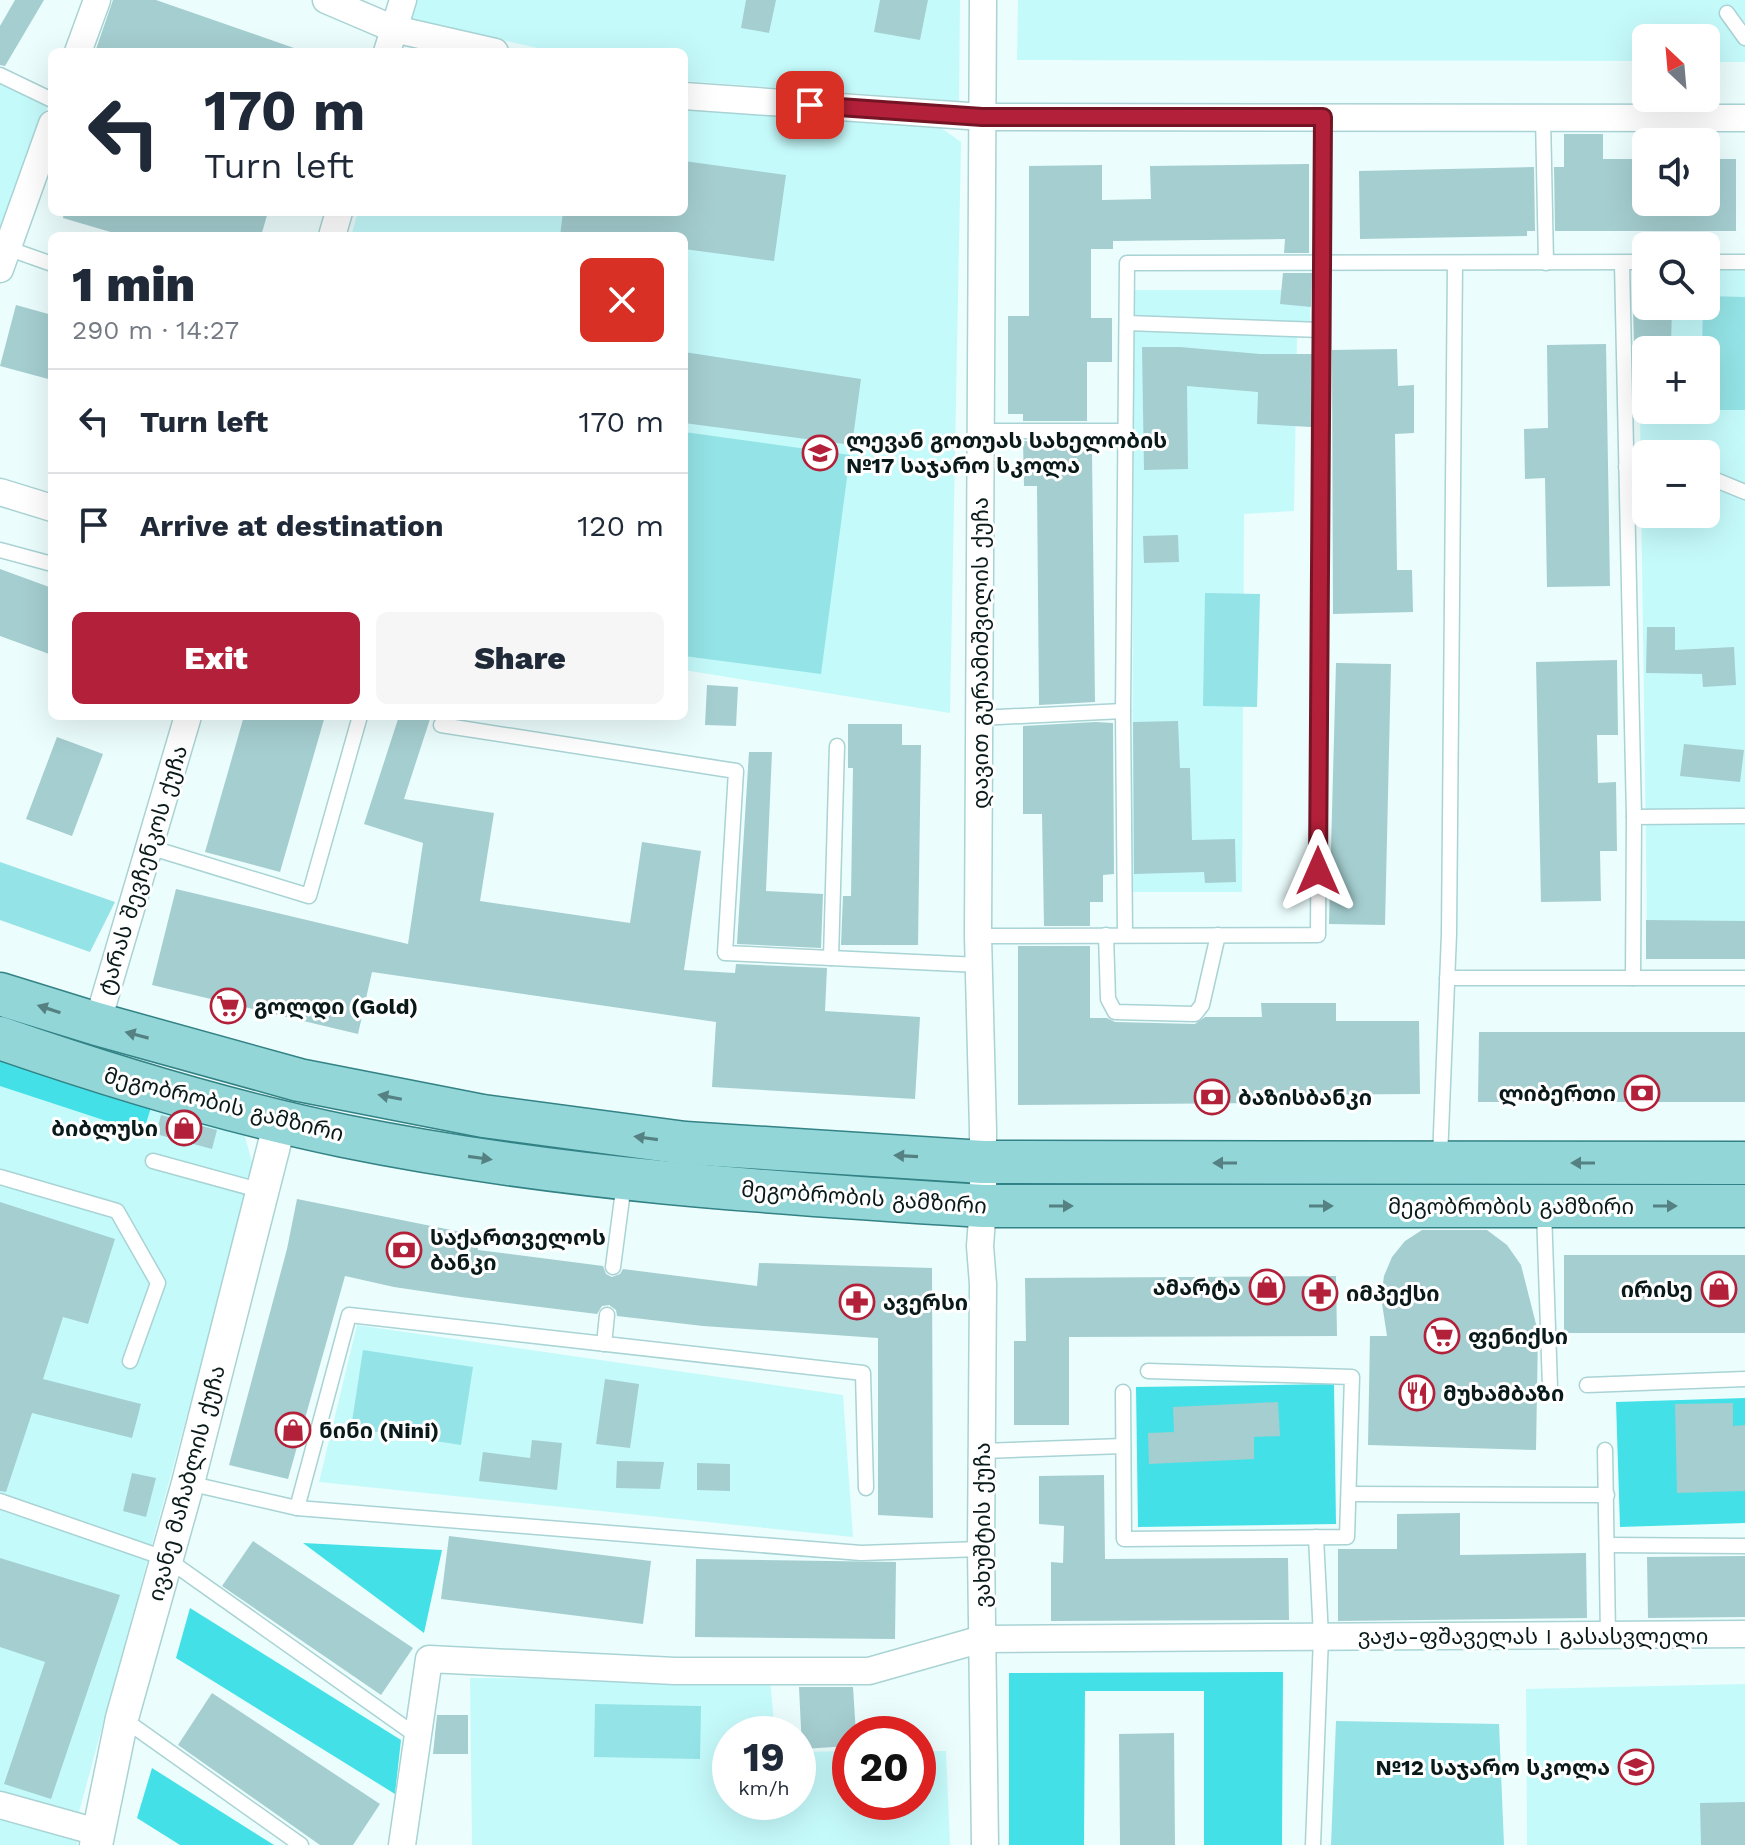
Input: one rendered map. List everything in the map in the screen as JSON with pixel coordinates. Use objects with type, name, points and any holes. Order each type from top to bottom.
[{"type":"main road","name":"მეგობრობის გამზირი","points":[[0,994],[299,1080],[483,1116],[685,1143],[983,1162],[1745,1163]]},
{"type":"main road","name":"მეგობრობის გამზირი","points":[[0,1038],[94,1070],[280,1122],[434,1152],[624,1178],[893,1202],[983,1206],[1745,1206]]},
{"type":"street","points":[[79,48],[97,0]]},
{"type":"street","points":[[326,0],[391,40],[460,48]]},
{"type":"street","points":[[391,40],[403,0]]},
{"type":"street","name":"დავით გურამიშვილის ქუჩა","points":[[983,0],[978,936],[983,1162]]},
{"type":"street","points":[[688,96],[982,117],[1745,118]]},
{"type":"street","points":[[2,254],[48,134]]},
{"type":"street","points":[[0,492],[48,507]]},
{"type":"street","name":"ტარას შევჩენკოს ქუჩა","points":[[97,1024],[187,720]]},
{"type":"street","name":"ივანე მაჩაბლის ქუჩა","points":[[96,1839],[122,1718],[188,1483],[280,1122]]},
{"type":"street","name":"ვახუშტის ქუჩა","points":[[983,1162],[980,1246],[983,1284],[981,1549],[985,1845]]},
{"type":"street","name":"ვაჟა-ფშაველას I გასასვლელი","points":[[417,1736],[429,1659],[675,1671],[869,1671],[982,1639],[1745,1634]]},
{"type":"street","points":[[402,1845],[417,1736]]},
{"type":"street","points":[[0,1805],[96,1839]]},
{"type":"lane","points":[[1727,13],[1745,38]]},
{"type":"lane","points":[[0,75],[48,98]]},
{"type":"lane","points":[[1543,116],[1546,263]]},
{"type":"lane","points":[[978,936],[1318,935],[1323,117]]},
{"type":"lane","points":[[2,254],[48,263]]},
{"type":"lane","points":[[1720,262],[1745,262]]},
{"type":"lane","points":[[1125,935],[1123,711],[1127,263],[1632,263]]},
{"type":"lane","points":[[1439,1163],[1447,978],[1455,263]]},
{"type":"lane","points":[[1622,263],[1634,817],[1633,978]]},
{"type":"lane","points":[[1127,323],[1322,330]]},
{"type":"lane","points":[[981,431],[1126,431]]},
{"type":"lane","points":[[1626,467],[1632,467]]},
{"type":"lane","points":[[1720,482],[1745,492]]},
{"type":"lane","points":[[0,550],[48,563]]},
{"type":"lane","points":[[979,718],[1123,711]]},
{"type":"lane","points":[[149,847],[309,896],[359,720]]},
{"type":"lane","points":[[441,725],[736,771],[725,953],[979,965]]},
{"type":"lane","points":[[831,958],[837,746]]},
{"type":"lane","points":[[1634,817],[1745,816]]},
{"type":"lane","points":[[1106,935],[1108,999],[1115,1012],[1195,1014],[1202,1005],[1218,935]]},
{"type":"lane","points":[[1447,978],[1745,978]]},
{"type":"lane","points":[[153,1161],[262,1191]]},
{"type":"lane","points":[[0,1177],[117,1211],[158,1283],[130,1361]]},
{"type":"lane","points":[[613,1267],[624,1178]]},
{"type":"lane","points":[[1544,1206],[1550,1387]]},
{"type":"lane","points":[[297,1508],[349,1315],[863,1373],[866,1488]]},
{"type":"lane","points":[[604,1344],[607,1315]]},
{"type":"lane","points":[[1123,1392],[1124,1539],[1347,1537],[1352,1377],[1148,1371]]},
{"type":"lane","points":[[1587,1385],[1745,1379]]},
{"type":"lane","points":[[982,1451],[1123,1446]]},
{"type":"lane","points":[[1605,1450],[1608,1635]]},
{"type":"lane","points":[[188,1483],[297,1508],[861,1553],[981,1549]]},
{"type":"lane","points":[[1349,1494],[1607,1495]]},
{"type":"lane","points":[[0,1501],[167,1559],[417,1736]]},
{"type":"lane","points":[[1313,1845],[1321,1637],[1316,1537]]},
{"type":"lane","points":[[1608,1545],[1745,1546]]},
{"type":"lane","points":[[122,1718],[301,1845]]},
{"type":"shaded area","points":[[417,0],[960,0],[959,101],[688,81],[688,48],[538,48],[411,19]]},
{"type":"shaded area","points":[[1018,0],[1745,0],[1745,62],[1720,62],[1720,24],[1632,24],[1632,61],[1017,60]]},
{"type":"shaded area","points":[[0,82],[48,105],[0,240]]},
{"type":"shaded area","name":"ლევან გოთუას სახელობის №17 საჯარო სკოლა","points":[[688,103],[940,127],[961,142],[950,713],[688,671],[688,232],[352,232],[357,216],[688,216]]},
{"type":"shaded area","points":[[1720,270],[1745,270],[1745,925],[1647,924],[1642,528],[1720,528],[1720,440],[1640,440],[1640,424],[1720,424],[1720,336],[1639,336],[1639,320],[1720,320]]},
{"type":"shaded area","points":[[1134,290],[1310,290],[1310,330],[1297,338],[1294,511],[1244,514],[1242,892],[1132,892]]},
{"type":"shaded area","points":[[1720,296],[1745,297],[1745,410],[1720,410],[1720,336],[1702,336],[1703,320],[1720,320]]},
{"type":"shaded area","points":[[688,433],[850,455],[821,674],[688,657]]},
{"type":"shaded area","points":[[1205,593],[1260,594],[1257,707],[1203,706]]},
{"type":"shaded area","points":[[0,862],[115,902],[90,952],[0,920]]},
{"type":"shaded area","points":[[0,1048],[154,1098],[143,1133],[0,1086]]},
{"type":"shaded area","points":[[0,1061],[244,1133],[254,1170],[79,1812],[77,1845],[0,1845]]},
{"type":"shaded area","points":[[357,1325],[843,1395],[853,1537],[319,1482]]},
{"type":"shaded area","points":[[363,1350],[473,1367],[461,1445],[351,1428]]},
{"type":"shaded area","points":[[1334,1384],[1336,1524],[1138,1527],[1136,1387]]},
{"type":"shaded area","points":[[1745,1398],[1745,1523],[1620,1527],[1616,1402]]},
{"type":"shaded area","points":[[303,1543],[442,1550],[424,1633]]},
{"type":"shaded area","points":[[190,1608],[401,1740],[395,1794],[176,1658]]},
{"type":"shaded area","points":[[1283,1672],[1282,1845],[1204,1845],[1204,1691],[1085,1691],[1084,1845],[1009,1845],[1009,1673]]},
{"type":"shaded area","points":[[470,1678],[770,1680],[773,1716],[712,1716],[712,1820],[816,1820],[816,1752],[832,1751],[832,1820],[936,1820],[936,1751],[946,1751],[950,1845],[472,1845]]},
{"type":"shaded area","name":"№12 საჯარო სკოლა","points":[[1745,1684],[1745,1845],[1527,1845],[1526,1689]]},
{"type":"shaded area","points":[[595,1704],[701,1706],[700,1759],[594,1757]]},
{"type":"shaded area","points":[[1336,1721],[1499,1724],[1504,1845],[1331,1845]]},
{"type":"shaded area","points":[[152,1768],[274,1845],[180,1845],[137,1818]]},
{"type":"building","points":[[15,0],[44,0],[5,66],[0,65],[0,26]]},
{"type":"building","points":[[113,0],[156,0],[294,48],[96,48]]},
{"type":"building","points":[[746,0],[776,0],[769,33],[741,28]]},
{"type":"building","points":[[880,0],[928,0],[920,40],[874,32]]},
{"type":"building","points":[[1564,134],[1603,134],[1603,159],[1632,159],[1632,216],[1720,216],[1720,159],[1736,159],[1736,231],[1555,231],[1554,167],[1564,167]]},
{"type":"building","points":[[688,162],[786,175],[774,261],[688,250],[688,232],[560,232],[562,216],[688,216]]},
{"type":"building","points":[[1309,164],[1309,253],[1284,253],[1285,239],[1113,241],[1113,249],[1091,249],[1091,318],[1112,318],[1112,362],[1087,362],[1087,421],[1023,421],[1023,414],[1008,414],[1008,316],[1029,316],[1029,166],[1102,165],[1102,200],[1151,199],[1150,166]]},
{"type":"building","points":[[1534,167],[1535,231],[1527,231],[1527,236],[1360,239],[1359,171]]},
{"type":"building","points":[[267,216],[262,232],[110,232],[63,218]]},
{"type":"building","points":[[1283,273],[1312,273],[1311,307],[1280,304]]},
{"type":"building","points":[[16,305],[48,314],[48,379],[0,366]]},
{"type":"building","points":[[1633,320],[1672,320],[1671,336],[1634,336]]},
{"type":"building","points":[[1606,344],[1610,586],[1547,587],[1545,478],[1525,479],[1524,429],[1548,428],[1547,345]]},
{"type":"building","points":[[1142,347],[1312,354],[1311,427],[1257,424],[1258,392],[1187,386],[1188,469],[1144,470]]},
{"type":"building","points":[[1397,349],[1398,386],[1414,385],[1414,433],[1395,434],[1397,570],[1412,570],[1413,612],[1333,614],[1332,350]]},
{"type":"building","points":[[688,353],[861,379],[852,445],[688,424]]},
{"type":"building","points":[[1023,441],[1087,441],[1087,454],[1092,454],[1095,702],[1039,705],[1037,486],[1024,486]]},
{"type":"building","points":[[1178,535],[1179,562],[1144,563],[1143,536]]},
{"type":"building","points":[[0,569],[48,587],[48,654],[0,636]]},
{"type":"building","points":[[1647,627],[1675,627],[1675,650],[1734,647],[1736,685],[1703,687],[1702,674],[1646,673]]},
{"type":"building","points":[[1617,660],[1618,735],[1597,735],[1598,783],[1616,782],[1617,851],[1600,851],[1601,901],[1541,902],[1536,662]]},
{"type":"building","points":[[1336,663],[1391,664],[1385,925],[1329,924]]},
{"type":"building","points":[[707,685],[738,687],[736,726],[705,725]]},
{"type":"building","points":[[243,720],[324,720],[280,872],[205,852]]},
{"type":"building","points":[[398,720],[430,720],[404,799],[494,813],[480,901],[630,923],[642,842],[701,851],[684,970],[735,973],[736,964],[827,968],[825,1011],[920,1017],[915,1099],[712,1087],[716,1022],[372,972],[358,1034],[152,985],[176,889],[408,944],[423,843],[364,824]]},
{"type":"building","points":[[1178,721],[1180,768],[1190,768],[1192,840],[1235,839],[1236,882],[1205,883],[1204,872],[1134,874],[1133,722]]},
{"type":"building","points":[[1113,723],[1114,874],[1103,875],[1103,902],[1090,902],[1090,926],[1044,926],[1042,814],[1023,814],[1023,726]]},
{"type":"building","points":[[848,724],[902,724],[902,745],[921,745],[918,945],[841,945],[843,896],[851,896],[853,768],[848,768]]},
{"type":"building","points":[[57,737],[103,754],[72,836],[26,819]]},
{"type":"building","points":[[1684,744],[1744,750],[1740,782],[1680,776]]},
{"type":"building","points":[[749,752],[772,752],[766,891],[823,894],[821,948],[737,944]]},
{"type":"building","points":[[1646,920],[1745,921],[1745,959],[1646,959]]},
{"type":"building","points":[[1018,946],[1090,946],[1090,1018],[1107,1018],[1115,1022],[1195,1024],[1205,1017],[1262,1017],[1261,1003],[1336,1003],[1336,1021],[1419,1021],[1420,1094],[1264,1095],[1264,1103],[1018,1105]]},
{"type":"building","points":[[1479,1032],[1745,1032],[1745,1102],[1478,1102]]},
{"type":"building","points":[[161,1115],[217,1130],[212,1149],[156,1134]]},
{"type":"building","points":[[297,1199],[476,1235],[478,1250],[603,1266],[606,1274],[612,1277],[623,1269],[757,1286],[759,1263],[932,1268],[933,1518],[878,1515],[878,1338],[703,1326],[617,1316],[616,1310],[609,1305],[602,1306],[597,1314],[394,1287],[345,1276],[288,1479],[229,1465],[287,1249]]},
{"type":"building","points":[[0,1202],[115,1239],[88,1324],[63,1317],[43,1379],[141,1404],[132,1438],[32,1413],[6,1492],[0,1491]]},
{"type":"building","name":"ფენიქსი","points":[[1422,1230],[1487,1230],[1507,1245],[1521,1265],[1538,1332],[1536,1450],[1368,1445],[1370,1336],[1387,1336],[1381,1297],[1384,1276],[1392,1257],[1405,1241]]},
{"type":"building","points":[[1564,1255],[1745,1255],[1745,1333],[1564,1333]]},
{"type":"building","points":[[1336,1276],[1337,1336],[1069,1337],[1069,1425],[1014,1425],[1014,1341],[1026,1341],[1025,1278]]},
{"type":"building","points":[[605,1379],[639,1384],[630,1448],[596,1444]]},
{"type":"building","points":[[1278,1402],[1280,1436],[1254,1437],[1254,1459],[1149,1464],[1148,1433],[1174,1432],[1173,1407]]},
{"type":"building","points":[[1733,1403],[1733,1426],[1745,1425],[1745,1491],[1677,1493],[1675,1404]]},
{"type":"building","points":[[532,1440],[562,1443],[557,1490],[479,1481],[483,1452],[530,1458]]},
{"type":"building","points":[[617,1461],[664,1462],[660,1489],[616,1488]]},
{"type":"building","points":[[697,1463],[730,1464],[730,1491],[697,1490]]},
{"type":"building","points":[[132,1473],[156,1478],[146,1517],[123,1511]]},
{"type":"building","points":[[1104,1475],[1105,1559],[1288,1558],[1289,1620],[1051,1621],[1051,1562],[1063,1563],[1064,1526],[1039,1524],[1039,1476]]},
{"type":"building","points":[[1460,1513],[1460,1555],[1586,1553],[1587,1618],[1338,1621],[1338,1549],[1397,1549],[1397,1514]]},
{"type":"building","points":[[449,1536],[651,1561],[643,1624],[441,1599]]},
{"type":"building","points":[[253,1541],[413,1648],[381,1695],[222,1586]]},
{"type":"building","points":[[1745,1556],[1745,1617],[1648,1618],[1647,1557]]},
{"type":"building","points":[[0,1558],[120,1595],[51,1799],[4,1784],[45,1662],[0,1647]]},
{"type":"building","points":[[696,1559],[896,1562],[895,1639],[695,1637]]},
{"type":"building","points":[[799,1687],[853,1687],[855,1716],[832,1716],[832,1747],[816,1748],[816,1716],[800,1716]]},
{"type":"building","points":[[212,1693],[380,1804],[353,1845],[320,1845],[178,1745]]},
{"type":"building","points":[[437,1715],[468,1715],[468,1754],[433,1754]]},
{"type":"building","points":[[1174,1733],[1175,1845],[1120,1845],[1119,1734]]},
{"type":"building","points":[[1745,1802],[1745,1845],[1701,1845],[1700,1803]]},
{"type":"place","name":"ლევან გოთუას სახელობის №17 საჯარო სკოლა","points":[[820,453]]},
{"type":"place","name":"გოლდი (Gold)","points":[[228,1006]]},
{"type":"place","name":"ლიბერთი","points":[[1642,1093]]},
{"type":"place","name":"ბაზისბანკი","points":[[1212,1097]]},
{"type":"place","name":"ბიბლუსი","points":[[184,1128]]},
{"type":"place","name":"საქართველოს ბანკი","points":[[404,1250]]},
{"type":"place","name":"ამარტა","points":[[1267,1287]]},
{"type":"place","name":"ირისე","points":[[1719,1289]]},
{"type":"place","name":"იმპექსი","points":[[1320,1293]]},
{"type":"place","name":"ავერსი","points":[[857,1302]]},
{"type":"place","name":"ფენიქსი","points":[[1442,1336]]},
{"type":"place","name":"მუხამბაზი","points":[[1417,1393]]},
{"type":"place","name":"ნინი (Nini)","points":[[293,1430]]},
{"type":"place","name":"№12 საჯარო სკოლა","points":[[1636,1767]]},
{"type":"route","points":[[810,105],[982,117],[1323,117],[1318,871]]}]
